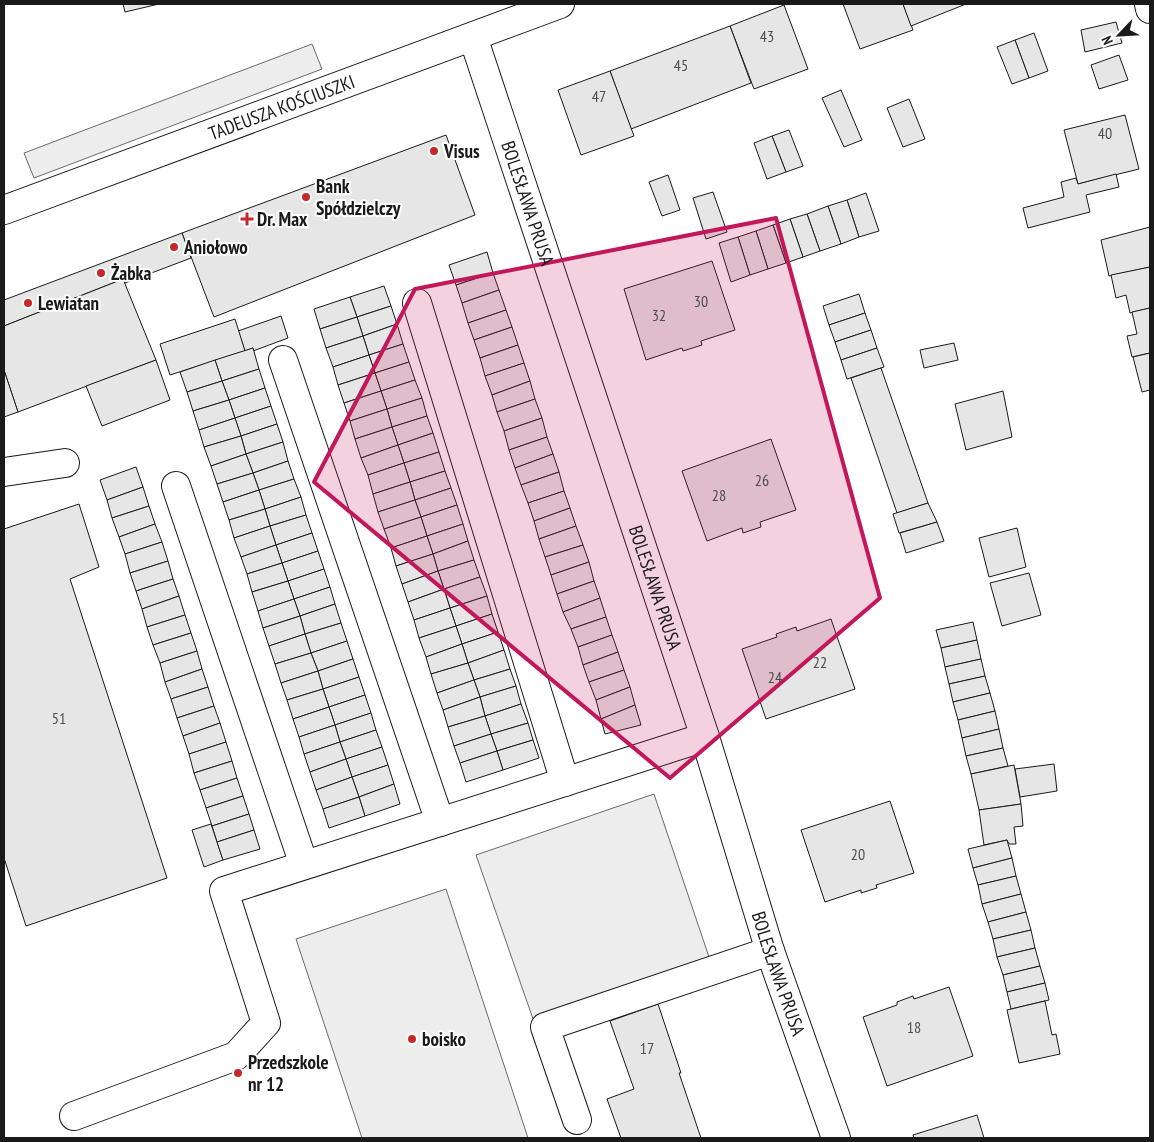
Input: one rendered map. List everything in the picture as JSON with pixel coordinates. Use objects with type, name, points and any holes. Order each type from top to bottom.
[{"type":"street","name":"TADEUSZA KOŚCIUSZKI","points":[[4,210],[560,4]]},
{"type":"street","points":[[1149,4],[1150,9]]},
{"type":"street","name":"BOLESŁAWA PRUSA","points":[[474,37],[705,737],[770,950],[836,1138]]},
{"type":"street","points":[[417,303],[565,782]]},
{"type":"street","points":[[283,360],[440,822]]},
{"type":"street","points":[[4,472],[65,463]]},
{"type":"street","points":[[176,486],[304,865]]},
{"type":"street","points":[[74,1116],[236,1056],[266,1023],[224,891],[705,737]]},
{"type":"street","points":[[577,1120],[545,1027],[770,950]]},
{"type":"highlighted area","points":[[776,218],[880,598],[670,778],[314,482],[415,289]]},
{"type":"shaded area","points":[[312,44],[322,69],[34,178],[24,153]]},
{"type":"shaded area","points":[[654,794],[709,957],[533,1019],[476,855]]},
{"type":"shaded area","name":"boisko","points":[[446,889],[528,1138],[362,1138],[296,939]]},
{"type":"building","points":[[123,4],[159,4],[125,12]]},
{"type":"building","points":[[843,4],[903,4],[913,30],[860,49]]},
{"type":"building","points":[[903,4],[966,4],[911,26]]},
{"type":"building","points":[[784,5],[808,69],[754,89],[730,26]]},
{"type":"building","points":[[1116,22],[1122,43],[1085,52],[1081,30]]},
{"type":"building","points":[[730,26],[751,83],[631,129],[610,71]]},
{"type":"building","points":[[1034,33],[1048,71],[1029,78],[1015,40]]},
{"type":"building","points":[[1015,40],[1029,78],[1012,84],[997,47]]},
{"type":"building","points":[[1119,55],[1128,80],[1099,89],[1091,65]]},
{"type":"building","points":[[610,71],[634,136],[581,155],[558,90]]},
{"type":"building","points":[[841,90],[862,140],[844,147],[822,98]]},
{"type":"building","points":[[909,99],[925,139],[903,147],[887,108]]},
{"type":"building","points":[[1125,115],[1139,169],[1078,184],[1064,130]]},
{"type":"building","points":[[789,130],[803,166],[786,172],[772,136]]},
{"type":"building","points":[[446,135],[475,215],[214,317],[182,233]]},
{"type":"building","points":[[772,136],[786,172],[767,179],[754,143]]},
{"type":"building","points":[[1116,174],[1119,187],[1086,195],[1090,212],[1028,228],[1023,208],[1064,197],[1061,182],[1076,178],[1078,184]]},
{"type":"building","points":[[668,175],[680,210],[662,216],[649,182]]},
{"type":"building","points":[[713,192],[727,232],[706,239],[693,198]]},
{"type":"building","points":[[866,193],[879,231],[859,237],[847,200]]},
{"type":"building","points":[[847,200],[859,237],[841,244],[828,206]]},
{"type":"building","points":[[828,206],[841,244],[820,251],[807,214]]},
{"type":"building","points":[[807,214],[820,251],[803,257],[790,219]]},
{"type":"building","points":[[790,219],[803,257],[786,263],[773,225]]},
{"type":"building","points":[[773,225],[786,263],[768,269],[756,231]]},
{"type":"building","points":[[1150,227],[1150,267],[1109,276],[1101,240]]},
{"type":"building","points":[[756,231],[768,269],[750,275],[738,237]]},
{"type":"building","points":[[182,233],[191,258],[125,283],[123,279],[4,326],[4,300]]},
{"type":"building","points":[[738,237],[750,275],[731,282],[719,243]]},
{"type":"building","points":[[487,252],[493,273],[456,285],[449,265]]},
{"type":"building","points":[[712,261],[735,330],[701,341],[702,345],[683,351],[682,348],[646,360],[624,289]]},
{"type":"building","points":[[1150,267],[1150,308],[1130,313],[1126,295],[1116,298],[1111,275]]},
{"type":"building","points":[[493,273],[499,290],[462,303],[456,285]]},
{"type":"building","points":[[123,279],[156,360],[18,412],[4,370],[4,326]]},
{"type":"building","points":[[384,286],[391,306],[357,317],[350,297]]},
{"type":"building","points":[[499,290],[506,310],[468,323],[462,303]]},
{"type":"building","points":[[859,294],[865,313],[829,325],[823,306]]},
{"type":"building","points":[[350,297],[357,317],[320,329],[314,309]]},
{"type":"building","points":[[391,306],[397,324],[363,336],[357,317]]},
{"type":"building","points":[[1150,308],[1150,353],[1132,357],[1127,336],[1137,334],[1132,312]]},
{"type":"building","points":[[506,310],[512,327],[474,340],[468,323]]},
{"type":"building","points":[[865,313],[871,330],[835,342],[829,325]]},
{"type":"building","points":[[281,316],[288,338],[253,351],[253,348],[245,351],[238,331]]},
{"type":"building","points":[[357,317],[363,336],[326,348],[320,329]]},
{"type":"building","points":[[235,319],[245,351],[170,375],[160,344]]},
{"type":"building","points":[[397,324],[403,344],[369,355],[363,336]]},
{"type":"building","points":[[512,327],[518,345],[480,358],[474,340]]},
{"type":"building","points":[[871,330],[877,348],[841,360],[835,342]]},
{"type":"building","points":[[363,336],[369,355],[333,367],[326,348]]},
{"type":"building","points":[[954,343],[958,360],[924,368],[920,350]]},
{"type":"building","points":[[403,344],[409,362],[375,373],[369,355]]},
{"type":"building","points":[[518,345],[524,363],[485,376],[480,358]]},
{"type":"building","points":[[253,348],[259,369],[222,381],[215,360]]},
{"type":"building","points":[[877,348],[884,367],[847,379],[841,360]]},
{"type":"building","points":[[1150,353],[1150,390],[1142,392],[1133,357]]},
{"type":"building","points":[[369,355],[375,373],[338,385],[333,367]]},
{"type":"building","points":[[156,360],[170,400],[102,426],[86,386]]},
{"type":"building","points":[[215,360],[222,381],[187,392],[180,372]]},
{"type":"building","points":[[409,362],[415,380],[381,391],[375,373]]},
{"type":"building","points":[[524,363],[530,381],[492,395],[485,376]]},
{"type":"building","points":[[881,368],[928,503],[897,513],[851,378]]},
{"type":"building","points":[[259,369],[265,388],[229,400],[222,381]]},
{"type":"building","points":[[4,370],[18,412],[4,417]]},
{"type":"building","points":[[375,373],[381,391],[344,403],[338,385]]},
{"type":"building","points":[[415,380],[422,398],[387,409],[381,391]]},
{"type":"building","points":[[222,381],[229,400],[193,411],[187,392]]},
{"type":"building","points":[[530,381],[535,399],[497,412],[492,395]]},
{"type":"building","points":[[265,388],[271,406],[235,418],[229,400]]},
{"type":"building","points":[[381,391],[387,409],[350,421],[344,403]]},
{"type":"building","points":[[1003,391],[1012,437],[966,450],[955,404]]},
{"type":"building","points":[[422,398],[427,416],[392,427],[387,409]]},
{"type":"building","points":[[535,399],[542,418],[504,431],[497,412]]},
{"type":"building","points":[[229,400],[235,418],[199,430],[193,411]]},
{"type":"building","points":[[271,406],[277,424],[241,436],[235,418]]},
{"type":"building","points":[[387,409],[392,427],[355,439],[350,421]]},
{"type":"building","points":[[427,416],[433,433],[398,445],[392,427]]},
{"type":"building","points":[[235,418],[241,436],[204,447],[199,430]]},
{"type":"building","points":[[542,418],[547,437],[509,450],[504,431]]},
{"type":"building","points":[[277,424],[283,442],[246,454],[241,436]]},
{"type":"building","points":[[392,427],[398,445],[361,458],[355,439]]},
{"type":"building","points":[[433,433],[439,452],[404,463],[398,445]]},
{"type":"building","points":[[241,436],[246,454],[211,466],[204,447]]},
{"type":"building","points":[[547,437],[553,454],[515,468],[509,450]]},
{"type":"building","points":[[771,439],[796,510],[760,522],[761,527],[743,533],[742,528],[707,541],[682,471]]},
{"type":"building","points":[[283,442],[288,461],[253,473],[246,454]]},
{"type":"building","points":[[398,445],[404,463],[368,475],[361,458]]},
{"type":"building","points":[[439,452],[445,471],[410,482],[404,463]]},
{"type":"building","points":[[246,454],[253,473],[217,484],[211,466]]},
{"type":"building","points":[[553,454],[559,472],[521,485],[515,468]]},
{"type":"building","points":[[288,461],[294,479],[259,490],[253,473]]},
{"type":"building","points":[[404,463],[410,482],[373,494],[368,475]]},
{"type":"building","points":[[136,467],[143,487],[107,500],[100,480]]},
{"type":"building","points":[[445,471],[451,488],[415,500],[410,482]]},
{"type":"building","points":[[559,472],[564,491],[528,503],[521,485]]},
{"type":"building","points":[[253,473],[259,490],[223,502],[217,484]]},
{"type":"building","points":[[294,479],[301,497],[265,509],[259,490]]},
{"type":"building","points":[[410,482],[415,500],[378,512],[373,494]]},
{"type":"building","points":[[143,487],[149,506],[112,518],[107,500]]},
{"type":"building","points":[[451,488],[457,505],[421,517],[415,500]]},
{"type":"building","points":[[259,490],[265,509],[229,520],[223,502]]},
{"type":"building","points":[[564,491],[570,508],[534,521],[528,503]]},
{"type":"building","points":[[301,497],[306,515],[270,526],[265,509]]},
{"type":"building","points":[[415,500],[421,517],[384,529],[378,512]]},
{"type":"building","points":[[928,503],[937,522],[899,533],[893,514]]},
{"type":"building","points":[[79,504],[99,567],[70,579],[167,878],[26,926],[4,858],[4,529]]},
{"type":"building","points":[[457,505],[463,524],[427,536],[421,517]]},
{"type":"building","points":[[149,506],[155,524],[119,537],[112,518]]},
{"type":"building","points":[[570,508],[576,526],[539,539],[534,521]]},
{"type":"building","points":[[265,509],[270,526],[234,538],[229,520]]},
{"type":"building","points":[[306,515],[312,533],[276,545],[270,526]]},
{"type":"building","points":[[421,517],[427,536],[391,548],[384,529]]},
{"type":"building","points":[[937,522],[944,541],[906,553],[900,533]]},
{"type":"building","points":[[155,524],[162,542],[125,554],[119,537]]},
{"type":"building","points":[[463,524],[468,541],[433,554],[427,536]]},
{"type":"building","points":[[270,526],[276,545],[241,557],[234,538]]},
{"type":"building","points":[[576,526],[583,545],[545,557],[539,539]]},
{"type":"building","points":[[1017,528],[1026,567],[989,577],[979,538]]},
{"type":"building","points":[[312,533],[318,551],[282,563],[276,545]]},
{"type":"building","points":[[427,536],[433,554],[396,566],[391,548]]},
{"type":"building","points":[[468,541],[474,560],[438,571],[433,554]]},
{"type":"building","points":[[162,542],[168,561],[130,573],[125,554]]},
{"type":"building","points":[[276,545],[282,563],[247,574],[241,557]]},
{"type":"building","points":[[583,545],[589,562],[551,575],[545,557]]},
{"type":"building","points":[[318,551],[324,569],[288,581],[282,563]]},
{"type":"building","points":[[433,554],[438,571],[402,584],[396,566]]},
{"type":"building","points":[[474,560],[480,577],[444,589],[438,571]]},
{"type":"building","points":[[168,561],[173,579],[136,591],[130,573]]},
{"type":"building","points":[[589,562],[594,581],[557,594],[551,575]]},
{"type":"building","points":[[282,563],[288,581],[252,592],[247,574]]},
{"type":"building","points":[[324,569],[330,587],[294,599],[288,581]]},
{"type":"building","points":[[438,571],[444,589],[408,602],[402,584]]},
{"type":"building","points":[[1029,573],[1041,615],[1002,626],[990,583]]},
{"type":"building","points":[[480,577],[487,596],[450,608],[444,589]]},
{"type":"building","points":[[173,579],[179,596],[142,609],[136,591]]},
{"type":"building","points":[[288,581],[294,599],[258,611],[252,592]]},
{"type":"building","points":[[594,581],[600,598],[563,612],[557,594]]},
{"type":"building","points":[[330,587],[335,604],[300,616],[294,599]]},
{"type":"building","points":[[444,589],[450,608],[414,620],[408,602]]},
{"type":"building","points":[[179,596],[185,615],[147,627],[142,609]]},
{"type":"building","points":[[487,596],[492,614],[456,626],[450,608]]},
{"type":"building","points":[[600,598],[606,617],[571,629],[563,612]]},
{"type":"building","points":[[294,599],[300,616],[263,628],[258,611]]},
{"type":"building","points":[[335,604],[341,623],[305,634],[300,616]]},
{"type":"building","points":[[450,608],[456,626],[419,638],[414,620]]},
{"type":"building","points":[[492,614],[498,632],[462,644],[456,626]]},
{"type":"building","points":[[185,615],[191,633],[153,645],[147,627]]},
{"type":"building","points":[[300,616],[305,634],[269,646],[263,628]]},
{"type":"building","points":[[606,617],[612,635],[578,647],[571,629]]},
{"type":"building","points":[[831,619],[855,689],[766,719],[742,649],[777,637],[776,634],[796,627],[797,631]]},
{"type":"building","points":[[973,622],[977,640],[941,648],[936,630]]},
{"type":"building","points":[[341,623],[347,641],[311,653],[305,634]]},
{"type":"building","points":[[456,626],[462,644],[426,657],[419,638]]},
{"type":"building","points":[[498,632],[504,650],[468,663],[462,644]]},
{"type":"building","points":[[191,633],[197,651],[160,663],[153,645]]},
{"type":"building","points":[[305,634],[311,653],[275,664],[269,646]]},
{"type":"building","points":[[612,635],[618,652],[583,665],[578,647]]},
{"type":"building","points":[[977,640],[981,659],[945,667],[941,648]]},
{"type":"building","points":[[347,641],[353,659],[318,671],[311,653]]},
{"type":"building","points":[[462,644],[468,663],[431,674],[426,657]]},
{"type":"building","points":[[504,650],[510,669],[474,680],[468,663]]},
{"type":"building","points":[[197,651],[202,669],[165,682],[160,663]]},
{"type":"building","points":[[618,652],[624,670],[589,682],[583,665]]},
{"type":"building","points":[[311,653],[318,671],[281,683],[275,664]]},
{"type":"building","points":[[353,659],[359,677],[323,689],[318,671]]},
{"type":"building","points":[[981,659],[985,676],[949,684],[945,667]]},
{"type":"building","points":[[468,663],[474,680],[437,693],[431,674]]},
{"type":"building","points":[[202,669],[208,687],[171,699],[165,682]]},
{"type":"building","points":[[510,669],[516,686],[480,697],[474,680]]},
{"type":"building","points":[[624,670],[630,687],[596,700],[589,682]]},
{"type":"building","points":[[318,671],[323,689],[287,700],[281,683]]},
{"type":"building","points":[[985,676],[990,693],[953,702],[949,684]]},
{"type":"building","points":[[359,677],[365,695],[329,707],[323,689]]},
{"type":"building","points":[[474,680],[480,697],[443,710],[437,693]]},
{"type":"building","points":[[516,686],[521,704],[485,716],[480,697]]},
{"type":"building","points":[[208,687],[214,706],[177,718],[171,699]]},
{"type":"building","points":[[630,687],[635,705],[601,719],[596,700]]},
{"type":"building","points":[[323,689],[329,707],[293,719],[287,700]]},
{"type":"building","points":[[990,693],[995,711],[958,720],[953,702]]},
{"type":"building","points":[[365,695],[371,713],[335,725],[329,707]]},
{"type":"building","points":[[480,697],[485,716],[448,727],[443,710]]},
{"type":"building","points":[[521,704],[528,723],[491,734],[485,716]]},
{"type":"building","points":[[635,705],[641,725],[605,734],[601,719]]},
{"type":"building","points":[[214,706],[220,723],[183,736],[177,718]]},
{"type":"building","points":[[329,707],[335,725],[299,737],[293,719]]},
{"type":"building","points":[[995,711],[999,729],[962,738],[958,720]]},
{"type":"building","points":[[371,713],[376,730],[340,742],[335,725]]},
{"type":"building","points":[[485,716],[491,734],[454,746],[448,727]]},
{"type":"building","points":[[220,723],[226,742],[189,754],[183,736]]},
{"type":"building","points":[[528,723],[533,740],[497,751],[491,734]]},
{"type":"building","points":[[335,725],[340,742],[304,754],[299,737]]},
{"type":"building","points":[[999,729],[1003,748],[966,756],[962,738]]},
{"type":"building","points":[[376,730],[382,747],[346,759],[340,742]]},
{"type":"building","points":[[491,734],[497,751],[460,763],[454,746]]},
{"type":"building","points":[[533,740],[539,758],[503,770],[497,751]]},
{"type":"building","points":[[226,742],[232,761],[194,773],[189,754]]},
{"type":"building","points":[[340,742],[346,759],[310,772],[304,754]]},
{"type":"building","points":[[382,747],[388,765],[352,777],[346,759]]},
{"type":"building","points":[[1003,748],[1008,766],[971,774],[966,756]]},
{"type":"building","points":[[497,751],[503,770],[466,782],[460,763]]},
{"type":"building","points":[[346,759],[352,777],[316,790],[310,772]]},
{"type":"building","points":[[232,761],[237,778],[200,790],[194,773]]},
{"type":"building","points":[[1054,764],[1057,791],[1020,797],[1015,769]]},
{"type":"building","points":[[388,765],[394,784],[359,797],[352,777]]},
{"type":"building","points":[[1014,765],[1021,804],[979,810],[971,774]]},
{"type":"building","points":[[352,777],[359,797],[323,809],[316,790]]},
{"type":"building","points":[[237,778],[243,796],[206,808],[200,790]]},
{"type":"building","points":[[394,784],[400,804],[365,816],[359,797]]},
{"type":"building","points":[[243,796],[249,814],[212,826],[206,808]]},
{"type":"building","points":[[359,797],[365,816],[329,828],[323,809]]},
{"type":"building","points":[[890,801],[914,873],[876,885],[877,888],[861,893],[861,890],[825,902],[801,830]]},
{"type":"building","points":[[1021,804],[1023,826],[1014,827],[1016,844],[1009,844],[1007,840],[984,845],[979,810]]},
{"type":"building","points":[[249,814],[254,830],[217,842],[212,826]]},
{"type":"building","points":[[211,824],[223,860],[204,867],[192,830]]},
{"type":"building","points":[[254,830],[260,849],[223,860],[217,842]]},
{"type":"building","points":[[1007,840],[1012,858],[973,868],[968,849]]},
{"type":"building","points":[[1012,858],[1016,876],[978,885],[973,868]]},
{"type":"building","points":[[1016,876],[1021,894],[982,904],[978,885]]},
{"type":"building","points":[[1021,894],[1026,912],[988,922],[982,904]]},
{"type":"building","points":[[1026,912],[1031,930],[993,939],[988,922]]},
{"type":"building","points":[[1031,930],[1035,948],[997,957],[993,939]]},
{"type":"building","points":[[1035,948],[1040,966],[1003,975],[997,957]]},
{"type":"building","points":[[1040,966],[1045,983],[1007,992],[1003,975]]},
{"type":"building","points":[[1045,983],[1049,1000],[1011,1009],[1007,992]]},
{"type":"building","points":[[949,987],[973,1056],[887,1086],[863,1017],[897,1005],[897,1002],[913,996],[914,999]]},
{"type":"building","points":[[1045,1001],[1052,1035],[1056,1034],[1060,1054],[1019,1063],[1007,1010]]},
{"type":"building","points":[[658,1004],[701,1138],[621,1138],[607,1099],[634,1089],[610,1021]]},
{"type":"building","points":[[977,1115],[984,1138],[914,1138],[913,1135]]},
{"type":"place","name":"Visus","points":[[434,151]]},
{"type":"place","name":"Bank Spółdzielczy","points":[[306,197]]},
{"type":"place","name":"Dr. Max","points":[[247,219]]},
{"type":"place","name":"Aniołowo","points":[[174,247]]},
{"type":"place","name":"Żabka","points":[[101,273]]},
{"type":"place","name":"Lewiatan","points":[[28,303]]},
{"type":"place","name":"boisko","points":[[412,1039]]},
{"type":"place","name":"Przedszkole nr 12","points":[[238,1073]]}]
